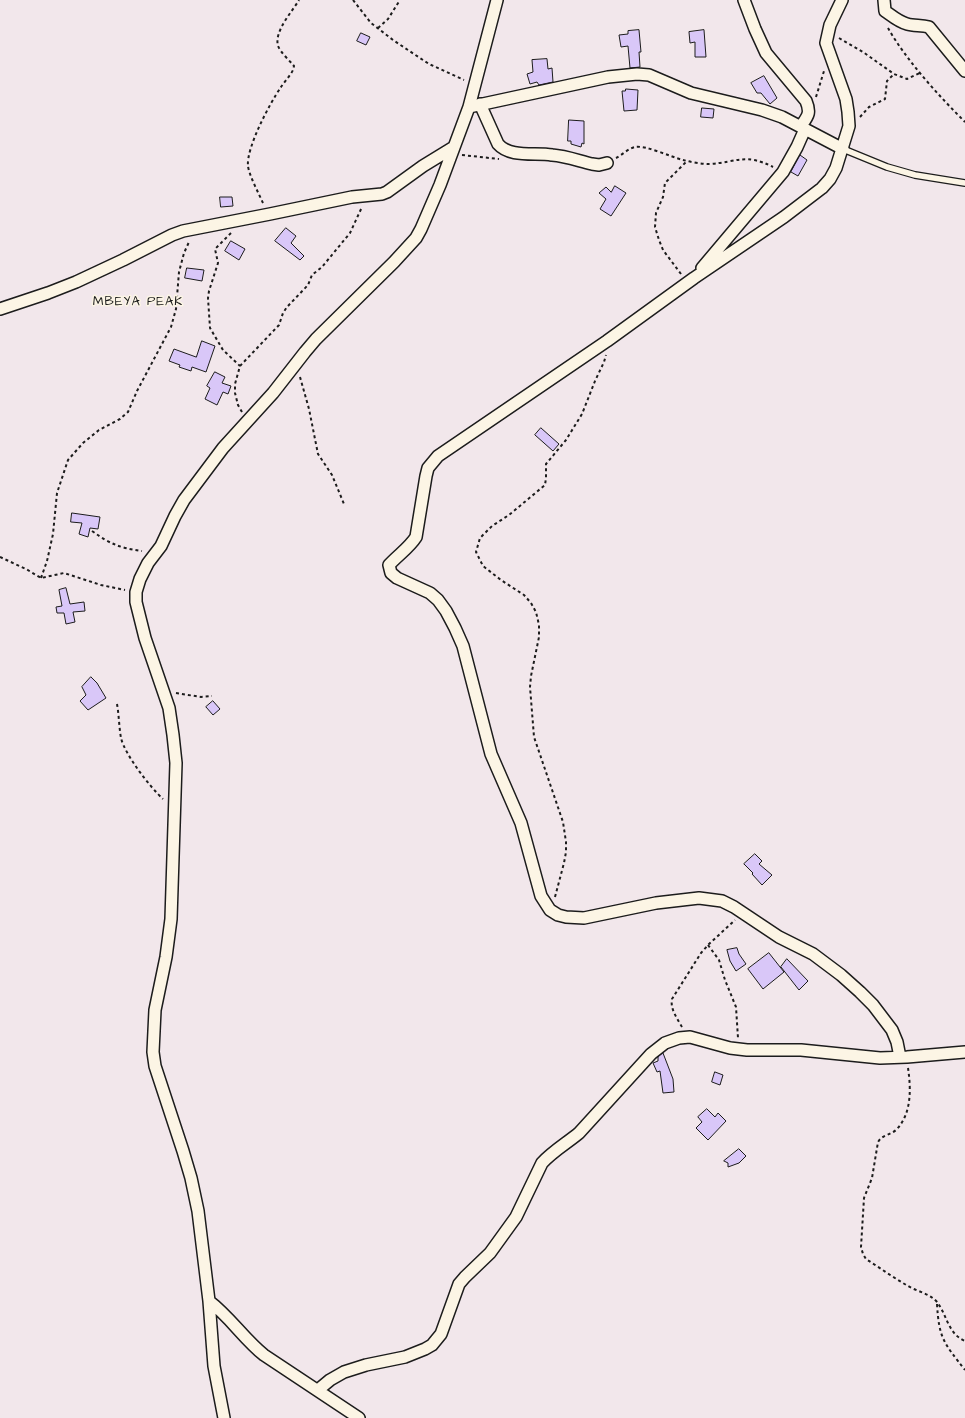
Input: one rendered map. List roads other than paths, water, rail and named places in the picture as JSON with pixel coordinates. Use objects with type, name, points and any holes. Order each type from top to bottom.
[{"type":"street","points":[[224,1418],[214,1366],[209,1302],[198,1211],[191,1178],[155,1066],[153,1052],[155,1010],[166,957],[171,919],[175,809],[175,747],[169,708],[145,638],[136,602],[136,592],[140,579],[148,563],[160,546],[174,516],[184,500],[223,448],[273,393],[316,339],[394,262],[416,238],[440,185],[469,107],[497,0]]},
{"type":"street","points":[[691,280],[783,172],[798,147],[803,128],[810,113],[806,101],[766,54],[744,0]]},
{"type":"street","points":[[842,0],[828,31],[826,43],[846,99],[849,126],[843,149],[830,179],[822,188],[784,217],[691,280],[607,341],[438,456],[428,468],[416,537],[410,546],[396,556],[389,565],[391,573],[397,578],[430,592],[446,610],[455,628],[463,646],[491,754],[521,823],[542,896],[550,910],[558,915],[566,917],[584,918],[656,903],[699,898],[722,901],[743,913],[778,937],[802,948],[824,962],[860,992],[873,1005],[892,1030],[903,1057]]},
{"type":"street","points":[[884,6],[897,20],[913,26],[921,25],[929,28],[965,70]]},
{"type":"street","points":[[469,107],[608,77],[649,74],[691,93],[762,110],[782,117],[843,149]]},
{"type":"street","points":[[480,104],[501,148],[517,153],[552,155],[592,164],[599,165],[606,163]]},
{"type":"street","points":[[0,309],[76,282],[172,235],[195,228],[268,215],[337,200],[387,192],[423,166],[453,151]]},
{"type":"street","points":[[318,1390],[330,1380],[344,1372],[366,1364],[404,1357],[432,1345],[441,1334],[459,1284],[490,1253],[516,1217],[542,1162],[579,1133],[657,1048],[672,1040],[687,1037],[739,1049],[800,1050],[860,1057],[903,1057],[965,1052]]},
{"type":"street","points":[[209,1302],[223,1314],[252,1346],[359,1418]]},
{"type":"lane","points":[[843,149],[887,167],[908,173],[965,183]]},
{"type":"district","name":"MBEYA PEAK","points":[[138,302]]}]
